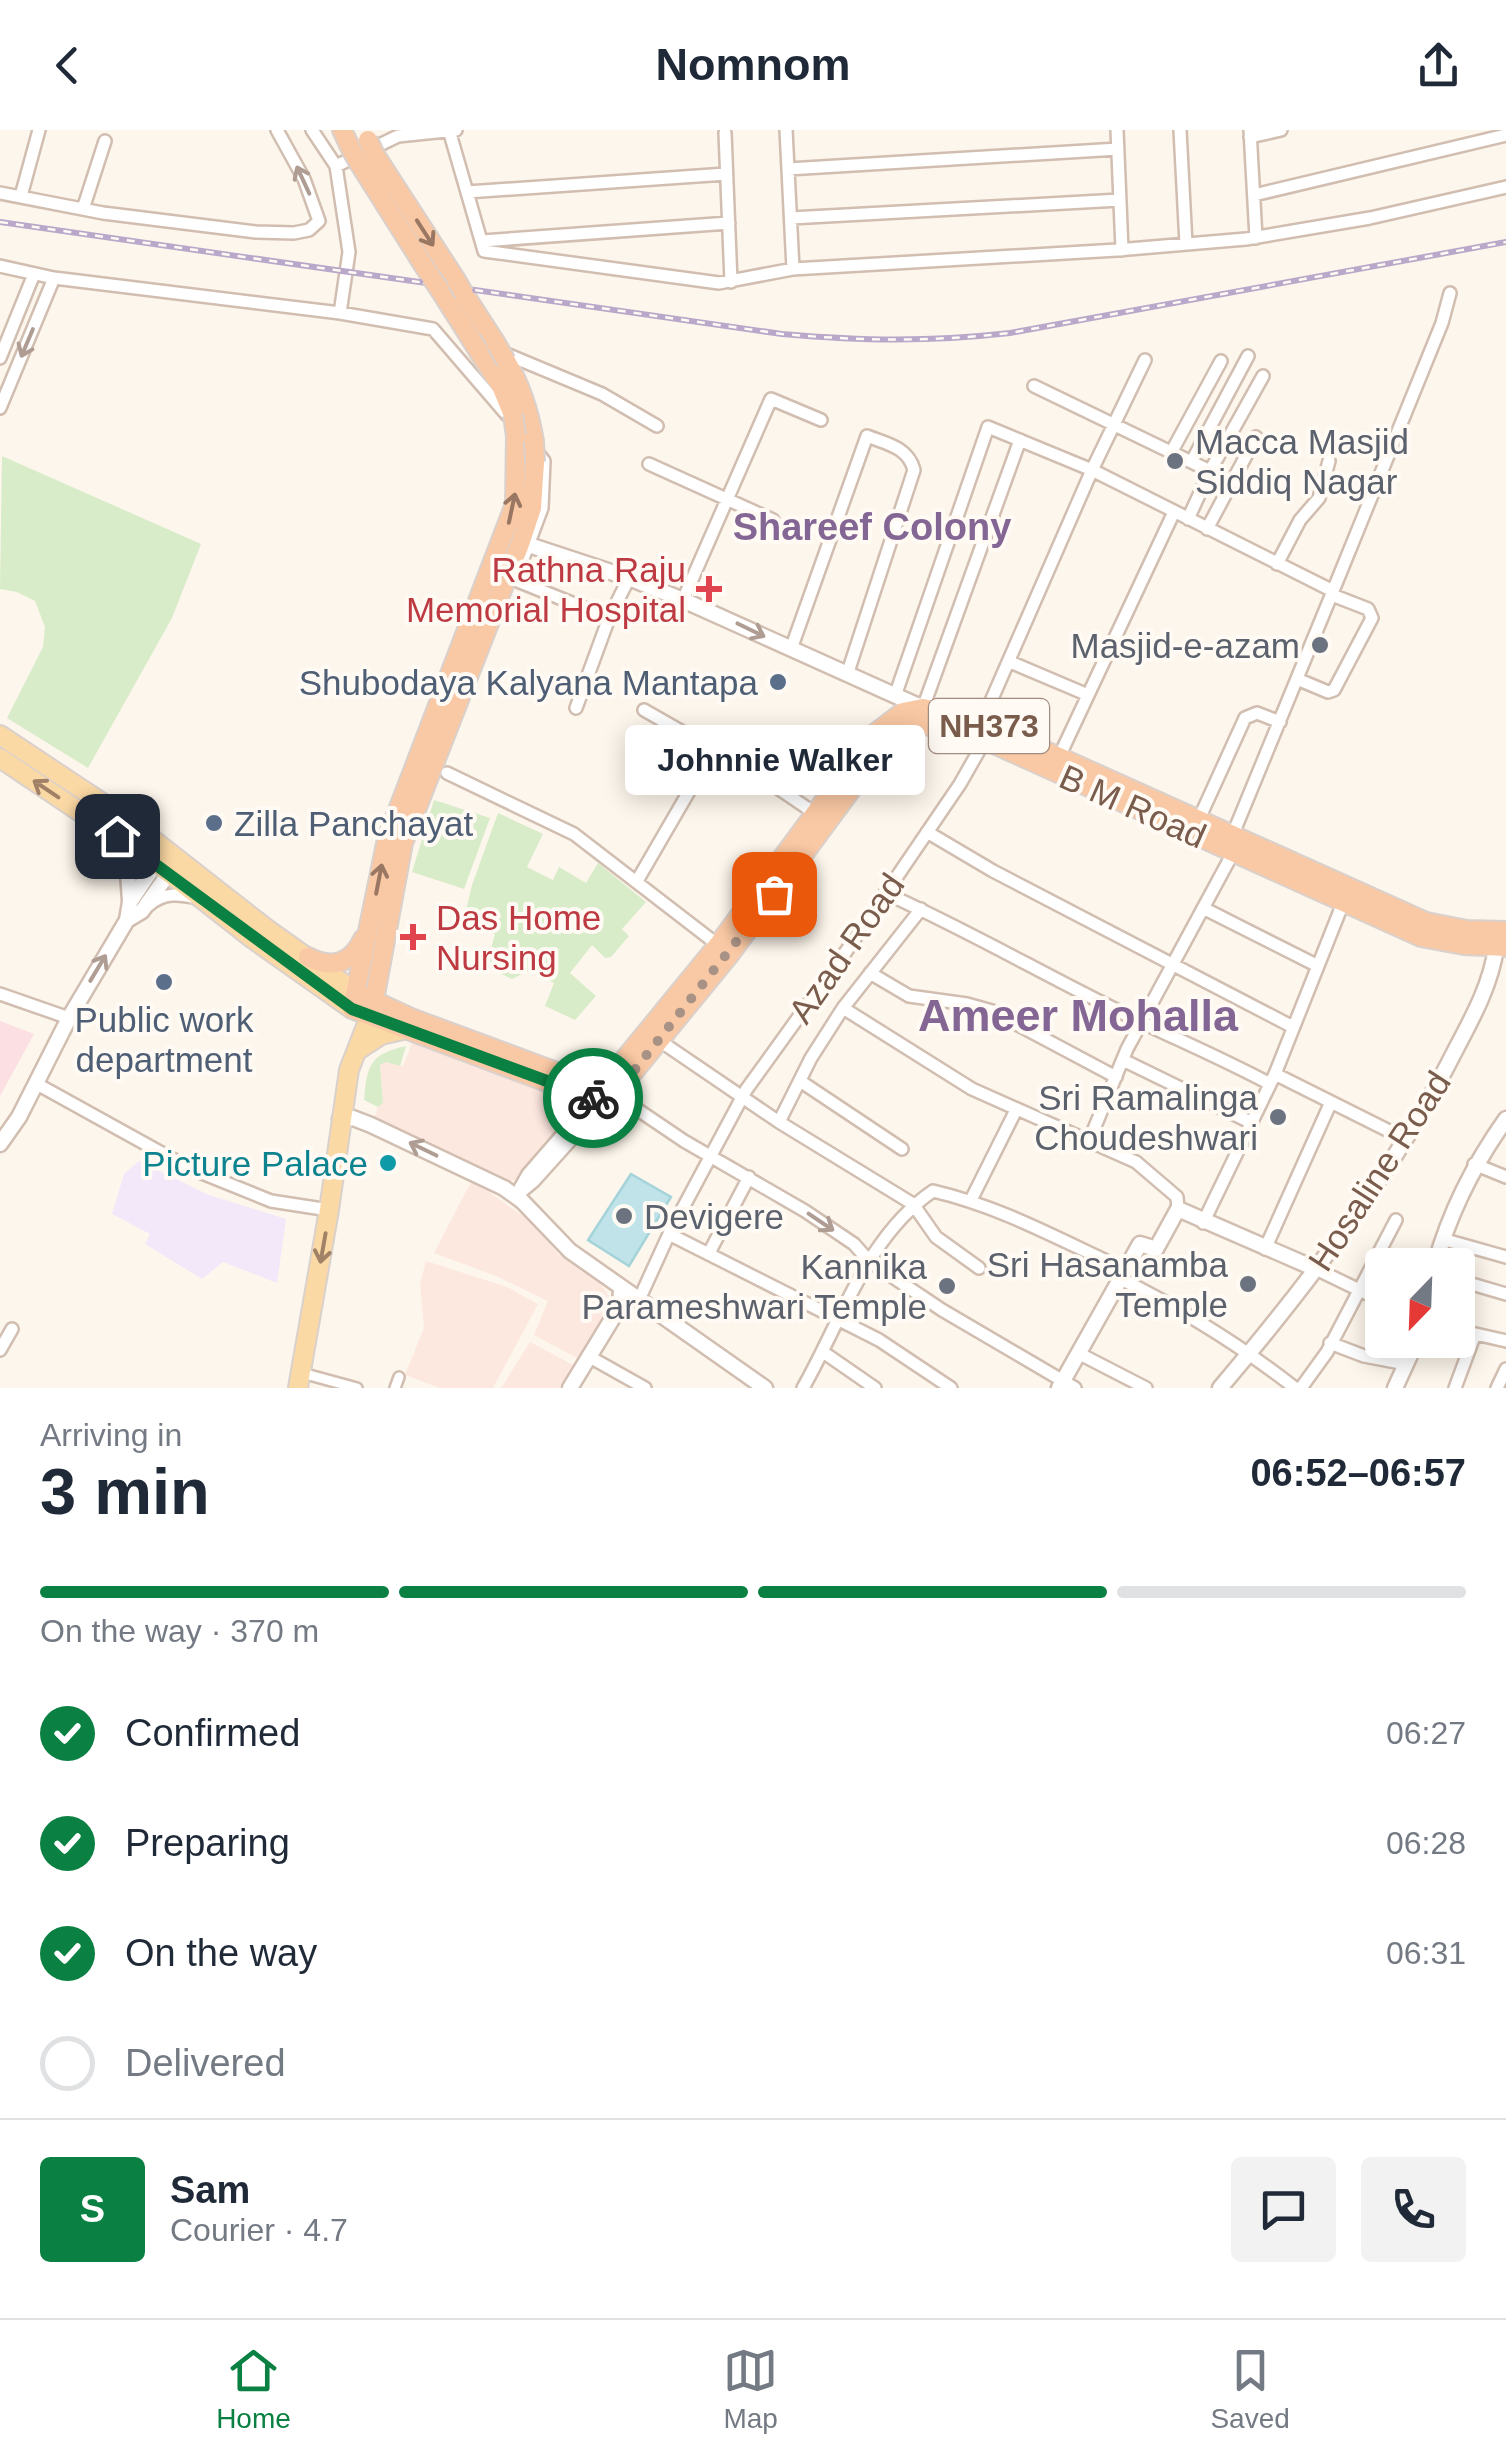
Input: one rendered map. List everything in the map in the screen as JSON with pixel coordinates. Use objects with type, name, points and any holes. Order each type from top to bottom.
[{"type":"highway","points":[[342,130],[363,147],[448,285],[482,344],[535,462],[532,508],[520,544],[402,843],[373,1009]]},
{"type":"highway","points":[[482,344],[506,361],[529,413],[515,504],[388,839],[355,1001],[578,1080],[613,1086]]},
{"type":"highway","name":"NH373","points":[[613,1086],[614,1072],[718,945],[816,814],[862,763],[873,735],[903,712],[922,708],[1059,757],[1200,819],[1234,842]]},
{"type":"highway","name":"B M Road","points":[[613,1086],[660,1041],[730,954],[862,763],[910,726],[983,732],[1234,842],[1346,896]]},
{"type":"highway","name":"NH373","points":[[1346,896],[1426,922],[1502,935]]},
{"type":"highway","points":[[308,957],[320,964],[344,962],[355,954],[371,920]]},
{"type":"highway","points":[[373,1009],[402,1030],[594,1098],[613,1086]]},
{"type":"main road","points":[[0,735],[125,818],[205,900],[252,939],[355,1001]]},
{"type":"main road","points":[[0,758],[117,836],[167,861],[308,957],[355,1001]]},
{"type":"main road","points":[[300,1380],[330,1210],[340,1119],[355,1052],[373,1009]]},
{"type":"main road","points":[[355,1052],[380,1035],[402,1030]]},
{"type":"street","points":[[21,196],[38,130]]},
{"type":"street","points":[[0,193],[83,209],[256,232],[294,234],[310,230],[319,221],[304,179],[277,130]]},
{"type":"street","points":[[312,130],[336,166],[350,252],[340,313]]},
{"type":"street","points":[[336,166],[398,136],[451,130],[484,250],[719,283],[793,269],[1122,250],[1256,238],[1370,218],[1506,187]]},
{"type":"street","points":[[786,130],[793,269]]},
{"type":"street","points":[[1117,130],[1122,250]]},
{"type":"street","points":[[1183,130],[1189,244]]},
{"type":"street","points":[[1256,238],[1250,134],[1281,130]]},
{"type":"street","points":[[726,131],[732,282]]},
{"type":"street","points":[[1254,196],[1506,134]]},
{"type":"street","points":[[83,209],[105,142]]},
{"type":"street","points":[[788,169],[1118,150]]},
{"type":"street","points":[[467,192],[726,174]]},
{"type":"street","points":[[791,218],[1120,200]]},
{"type":"street","points":[[482,241],[729,223]]},
{"type":"street","points":[[0,266],[54,278],[340,313],[433,329],[526,360],[602,394],[657,426]]},
{"type":"street","points":[[0,358],[34,274]]},
{"type":"street","points":[[0,408],[54,278]]},
{"type":"street","points":[[1088,1141],[1141,1022],[1234,842],[1442,323],[1450,293]]},
{"type":"street","points":[[433,329],[544,461],[542,508],[515,580],[608,618]]},
{"type":"street","points":[[1192,462],[1248,356]]},
{"type":"street","name":"Azad Road","points":[[638,1302],[669,1234],[743,1098],[960,784],[1092,470],[1145,360]]},
{"type":"street","points":[[1172,451],[1220,361]]},
{"type":"street","points":[[1188,520],[1210,471],[1263,376]]},
{"type":"street","points":[[1034,386],[1210,471]]},
{"type":"street","points":[[683,600],[771,399],[821,420]]},
{"type":"street","points":[[895,696],[988,427],[1092,470],[1368,609],[1372,618],[1334,690],[1328,692],[1297,679]]},
{"type":"street","points":[[791,649],[866,436],[899,449],[908,454],[914,470],[847,676]]},
{"type":"street","points":[[1208,529],[1256,437]]},
{"type":"street","points":[[529,545],[683,600],[922,708],[1020,440]]},
{"type":"street","points":[[1278,564],[1300,520],[1319,498],[1329,461]]},
{"type":"street","points":[[649,464],[773,520]]},
{"type":"street","points":[[1059,757],[1174,512]]},
{"type":"street","points":[[576,708],[608,618],[628,578]]},
{"type":"street","points":[[1010,662],[1088,695]]},
{"type":"street","points":[[644,710],[816,814]]},
{"type":"street","points":[[1200,819],[1244,718],[1257,713],[1280,722]]},
{"type":"street","points":[[637,881],[712,750]]},
{"type":"street","points":[[447,773],[574,834],[718,945]]},
{"type":"street","points":[[927,832],[993,871],[1294,1027]]},
{"type":"street","points":[[117,836],[128,859],[136,906]]},
{"type":"street","points":[[0,1144],[37,1084],[69,1018],[167,861]]},
{"type":"street","points":[[885,893],[1141,1022],[1330,1102],[1405,1139]]},
{"type":"street","points":[[136,906],[180,894],[205,900]]},
{"type":"street","points":[[1203,1222],[1273,1079],[1346,896]]},
{"type":"street","points":[[1203,908],[1318,966]]},
{"type":"street","points":[[779,1122],[843,1008],[920,909]]},
{"type":"street","name":"Hosaline Road","points":[[1220,1388],[1316,1269],[1428,1106],[1483,995],[1502,935]]},
{"type":"street","points":[[870,973],[909,996],[992,1011],[1116,1077]]},
{"type":"street","points":[[0,994],[69,1018]]},
{"type":"street","points":[[510,1192],[534,1181],[613,1086],[710,1156],[854,1244],[869,1261],[942,1310],[1066,1386],[1078,1352],[1140,1244],[1156,1249],[1178,1209],[1177,1197],[1136,1162],[972,1088],[843,1008]]},
{"type":"street","points":[[660,1041],[779,1122],[914,1204],[936,1237],[979,1268]]},
{"type":"street","points":[[1123,1060],[1252,1124]]},
{"type":"street","points":[[800,1080],[902,1149]]},
{"type":"street","points":[[37,1084],[187,1167],[271,1201],[330,1210]]},
{"type":"street","points":[[510,1192],[594,1098]]},
{"type":"street","points":[[1265,1249],[1330,1102]]},
{"type":"street","points":[[971,1200],[1016,1110]]},
{"type":"street","points":[[340,1119],[372,1124],[510,1192],[570,1251],[765,1388]]},
{"type":"street","points":[[1440,1248],[1474,1164],[1506,1119]]},
{"type":"street","points":[[1474,1164],[1506,1176]]},
{"type":"street","points":[[708,1253],[749,1178]]},
{"type":"street","points":[[804,1388],[869,1261],[914,1204],[933,1191],[971,1200],[1123,1274],[1299,1388],[1330,1343],[1396,1220]]},
{"type":"street","points":[[1178,1209],[1365,1292]]},
{"type":"street","points":[[669,1234],[879,1340],[951,1388]]},
{"type":"street","points":[[1442,1239],[1506,1256]]},
{"type":"street","points":[[1475,1285],[1506,1294]]},
{"type":"street","points":[[570,1388],[620,1306],[621,1290]]},
{"type":"street","points":[[0,1350],[12,1328]]},
{"type":"street","points":[[1475,1334],[1506,1341]]},
{"type":"street","points":[[1330,1343],[1364,1356],[1406,1364]]},
{"type":"street","points":[[823,1352],[876,1388]]},
{"type":"street","points":[[1078,1352],[1146,1388]]},
{"type":"street","points":[[588,1356],[645,1388]]},
{"type":"street","points":[[1395,1388],[1409,1358]]},
{"type":"street","points":[[1455,1388],[1466,1358]]},
{"type":"street","points":[[1497,1388],[1506,1369]]},
{"type":"street","points":[[300,1380],[357,1388]]},
{"type":"shaded area","points":[[0,1021],[34,1034],[0,1096]]},
{"type":"shaded area","points":[[412,1043],[573,1103],[566,1124],[528,1174],[512,1181],[489,1182],[372,1125],[383,1103],[380,1065],[385,1062],[403,1066]]},
{"type":"shaded area","points":[[139,1161],[209,1195],[286,1219],[277,1283],[223,1262],[202,1279],[145,1244],[150,1234],[112,1214],[124,1174]]},
{"type":"shaded area","points":[[472,1180],[533,1223],[558,1254],[596,1278],[614,1303],[579,1359],[534,1335],[548,1301],[434,1253]]},
{"type":"shaded area","points":[[426,1261],[507,1287],[538,1304],[493,1388],[440,1388],[405,1375],[424,1328],[420,1284]]},
{"type":"shaded area","points":[[530,1342],[573,1365],[559,1388],[501,1388]]},
{"type":"green space","points":[[2,456],[201,544],[172,618],[88,768],[7,718],[43,647],[45,627],[35,601],[0,589]]},
{"type":"green space","points":[[434,800],[490,818],[464,889],[412,872]]},
{"type":"green space","points":[[498,813],[543,834],[527,867],[553,880],[559,867],[586,883],[598,863],[646,902],[622,929],[629,936],[611,957],[605,958],[592,945],[570,973],[596,996],[575,1020],[545,1006],[554,983],[528,971],[512,979],[486,967],[495,934],[462,927],[472,885]]},
{"type":"green space","points":[[406,1046],[400,1066],[386,1062],[380,1065],[383,1103],[378,1107],[364,1100],[373,1063],[385,1053]]},
{"type":"water","points":[[631,1174],[671,1197],[629,1266],[588,1240]]},
{"type":"railway","points":[[0,222],[782,334],[896,340],[1010,333],[1506,242]]},
{"type":"way so far","points":[[593,1098],[606,1097],[622,1086],[774,894]]},
{"type":"place","name":"Macca Masjid Siddiq Nagar","points":[[1175,461]]},
{"type":"place","name":"Rathna Raju Memorial Hospital","points":[[709,589]]},
{"type":"place","name":"Masjid-e-azam","points":[[1320,645]]},
{"type":"place","name":"Shubodaya Kalyana Mantapa","points":[[778,682]]},
{"type":"place","name":"Zilla Panchayat","points":[[214,823]]},
{"type":"place","name":"Johnnie Walker","points":[[774,894]]},
{"type":"place","name":"Das Home Nursing","points":[[413,937]]},
{"type":"place","name":"Public work department","points":[[164,982]]},
{"type":"place","name":"Sri Ramalinga Choudeshwari","points":[[1278,1117]]},
{"type":"place","name":"Picture Palace","points":[[388,1163]]},
{"type":"place","name":"Devigere","points":[[624,1216]]},
{"type":"place","name":"Sri Hasanamba Temple","points":[[1248,1284]]},
{"type":"place","name":"Kannika Parameshwari Temple","points":[[947,1286]]},
{"type":"district","name":"Shareef Colony","points":[[872,527]]},
{"type":"district","name":"Ameer Mohalla","points":[[1078,1015]]},
{"type":"route","points":[[117,836],[352,1009],[593,1098]]}]
